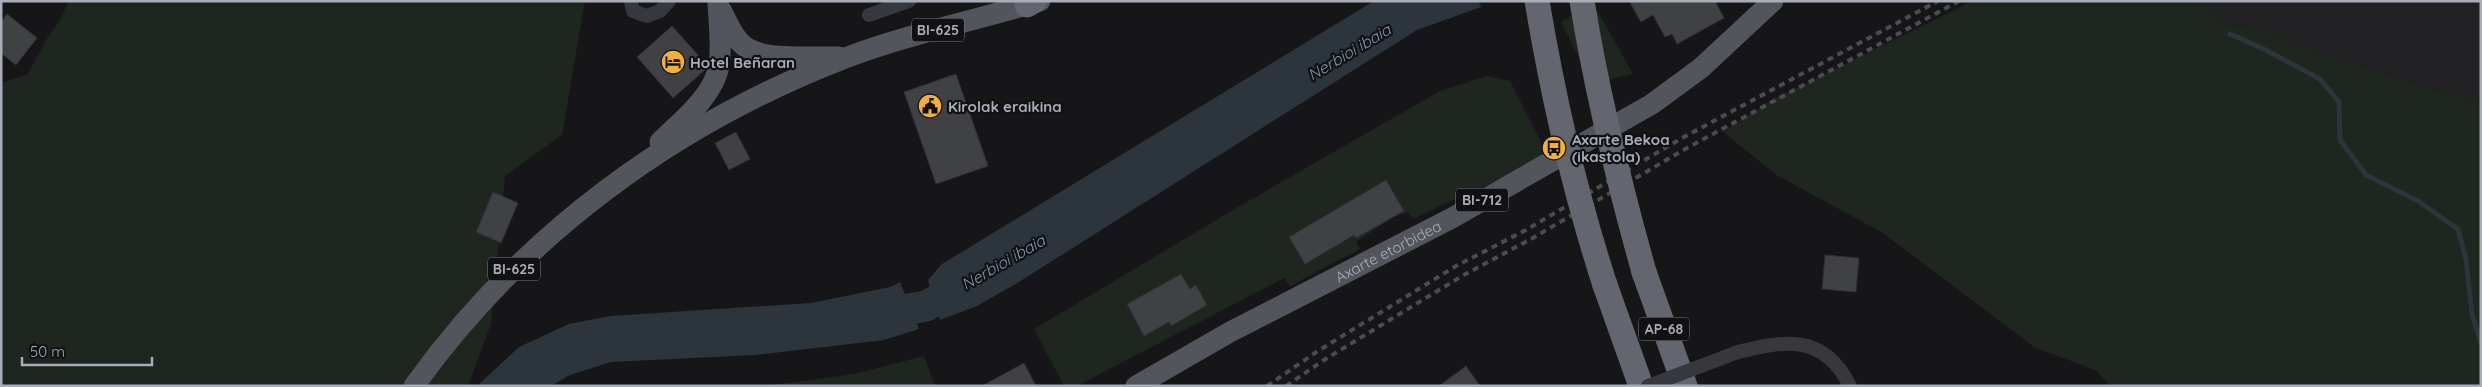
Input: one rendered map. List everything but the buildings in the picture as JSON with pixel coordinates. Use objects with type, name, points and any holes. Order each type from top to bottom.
[{"type":"highway","name":"AP-68","points":[[1537,1],[1562,126],[1586,225],[1604,285],[1641,386]]},
{"type":"highway","name":"AP-68","points":[[1582,1],[1602,111],[1622,195],[1644,272],[1685,386]]},
{"type":"main road","name":"Axarte etorbidea","points":[[1136,386],[1230,332],[1452,218],[1664,95],[1702,68],[1773,1]]},
{"type":"main road","points":[[718,2],[735,36],[746,48],[762,54],[849,57]]},
{"type":"main road","points":[[632,170],[696,105],[708,90],[719,67],[718,2]]},
{"type":"main road","name":"BI-625","points":[[414,386],[458,328],[502,280],[579,210],[632,170],[682,138],[741,105],[849,57],[1034,2]]},
{"type":"street","points":[[628,3],[637,13],[647,16],[660,11],[669,1]]},
{"type":"street","points":[[868,15],[909,1]]},
{"type":"street","points":[[1648,386],[1738,352],[1770,344],[1801,343],[1823,353],[1842,371],[1850,386]]},
{"type":"shaded area","points":[[68,1],[585,1],[562,135],[505,176],[491,324],[468,386],[1,386],[1,83],[28,74],[46,40],[61,19]]},
{"type":"shaded area","points":[[1973,1],[2204,1],[2223,24],[2271,30],[2293,44],[2449,94],[2481,99],[2481,386],[2110,386],[2097,371],[2034,347],[1883,233],[1778,176],[1723,132],[1766,103]]},
{"type":"shaded area","points":[[2204,1],[2481,1],[2481,99],[2449,94],[2293,44],[2271,30],[2223,24]]},
{"type":"shaded area","points":[[1593,3],[1633,74],[1592,83],[1561,22]]},
{"type":"shaded area","points":[[1487,76],[1510,81],[1549,158],[1414,219],[1408,212],[1395,216],[1356,242],[1360,249],[1290,286],[1284,278],[1077,386],[1064,386],[1034,329],[1238,207],[1440,91]]},
{"type":"shaded area","points":[[924,356],[935,386],[764,386],[854,374]]},
{"type":"water","points":[[1374,1],[1479,1],[1481,7],[1417,30],[1019,282],[977,306],[940,320],[928,280],[942,264]]},
{"type":"water","points":[[900,282],[919,329],[884,340],[755,355],[611,362],[570,375],[551,386],[477,386],[519,347],[569,324],[610,316],[811,303],[890,287]]},
{"type":"waterway","points":[[2230,34],[2266,50],[2320,79],[2339,102],[2340,140],[2366,175],[2418,201],[2458,229],[2466,259],[2472,315],[2481,342]]},
{"type":"waterway","name":"Nerbioi ibaia","points":[[868,317],[926,306],[971,281]]},
{"type":"railway","points":[[1267,386],[1318,351],[1456,266],[1526,230],[1682,138],[1938,1]]},
{"type":"railway","points":[[1286,386],[1324,360],[1462,276],[1531,239],[1687,148],[1959,1]]},
{"type":"place","name":"Hotel Beñaran","points":[[673,62]]},
{"type":"place","name":"Kirolak eraikina","points":[[930,106]]},
{"type":"place","name":"Axarte Bekoa (ikastola)","points":[[1554,148]]}]
